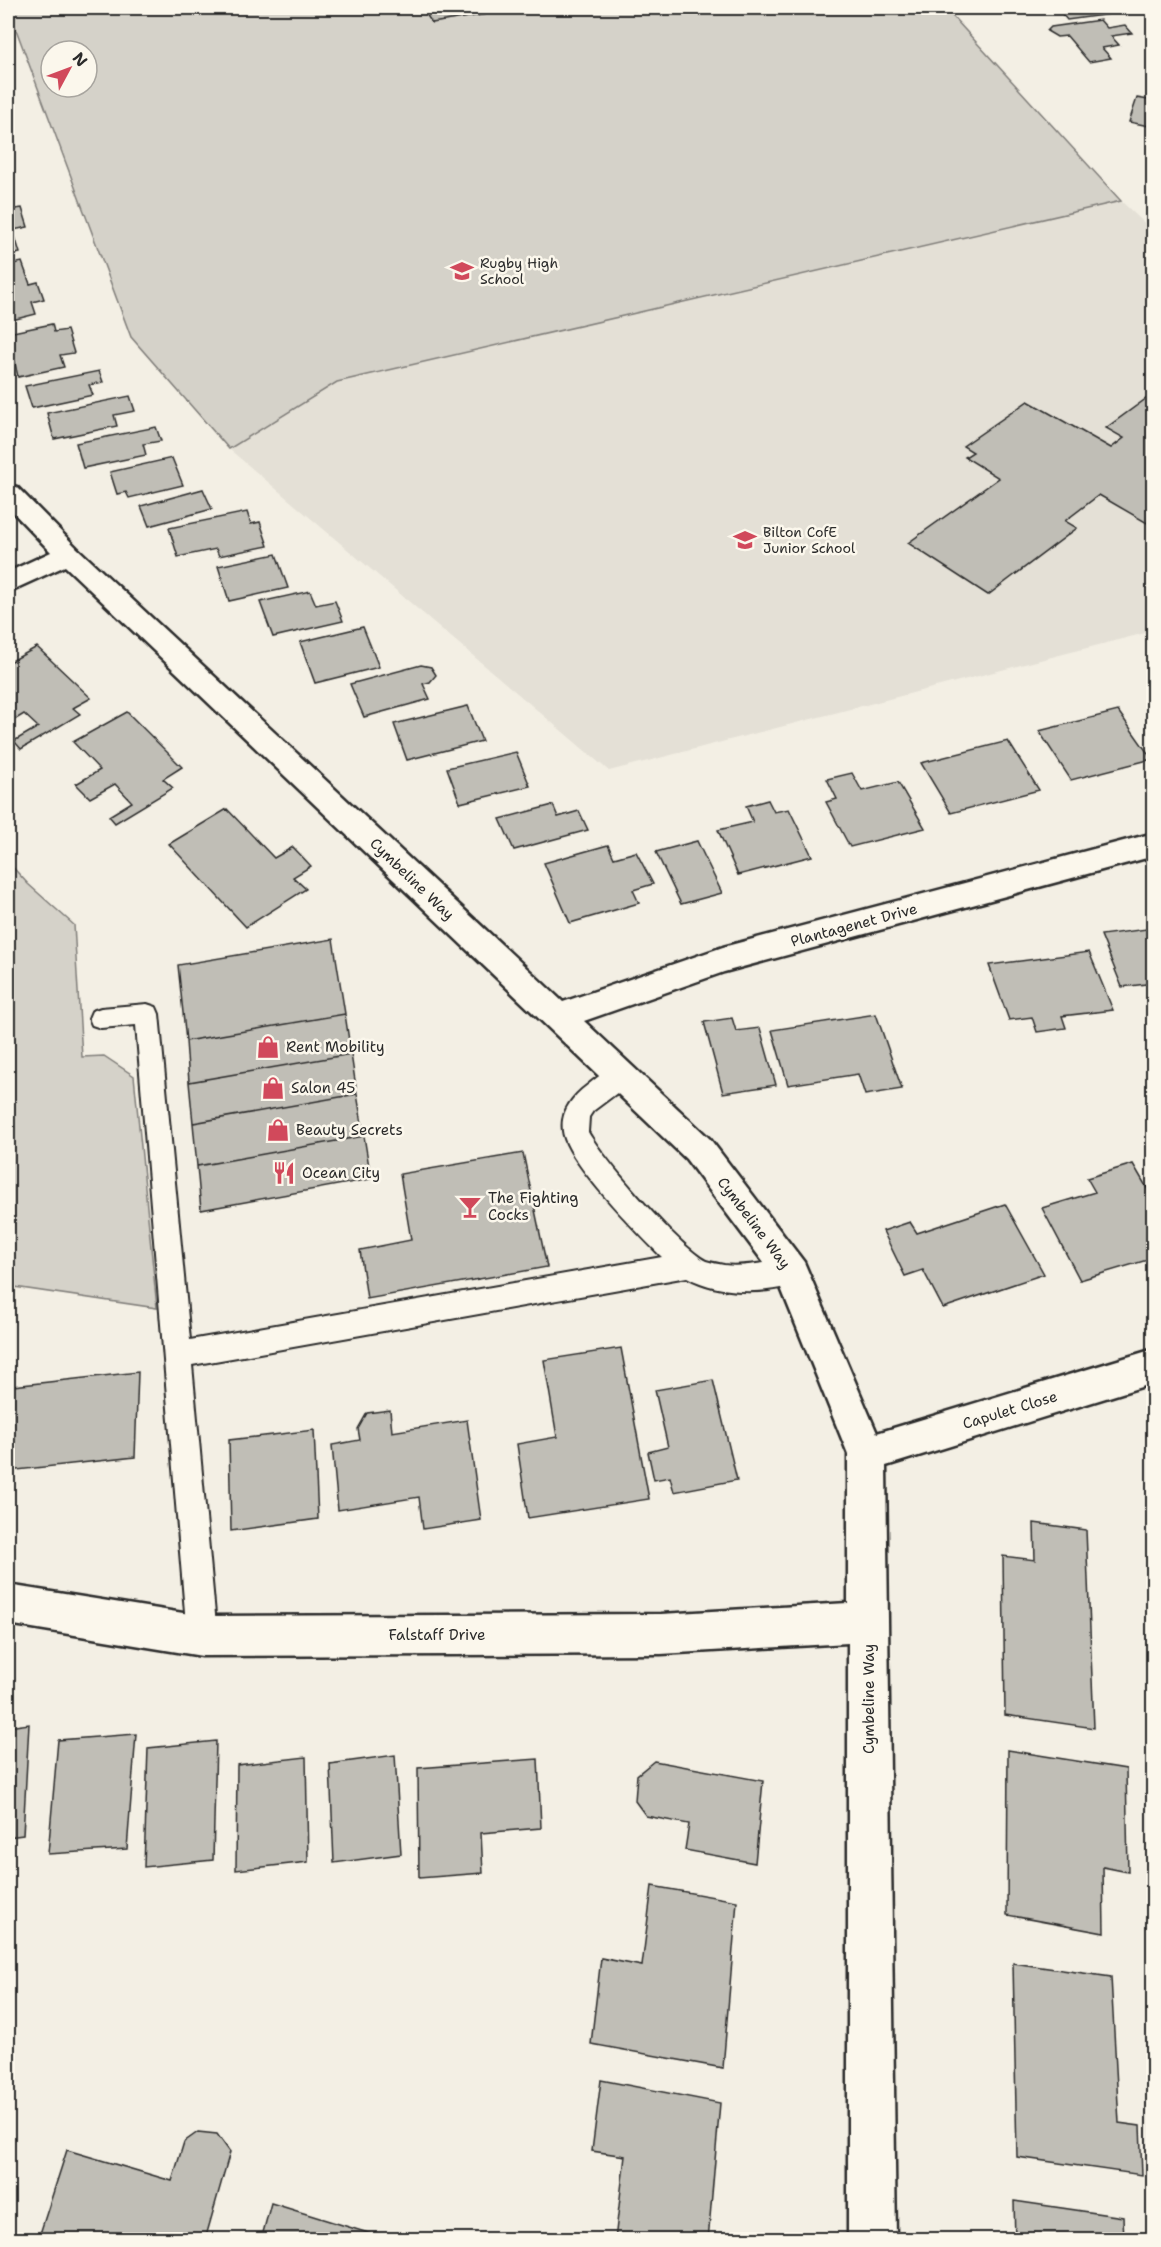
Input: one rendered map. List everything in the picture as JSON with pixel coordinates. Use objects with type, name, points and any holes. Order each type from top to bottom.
[{"type":"street","name":"Cymbeline Way","points":[[8,493],[68,554],[698,1149],[792,1273],[867,1454],[872,2240]]},
{"type":"street","points":[[8,583],[68,554]]},
{"type":"street","name":"Plantagenet Drive","points":[[557,1017],[723,960],[1154,844]]},
{"type":"street","name":"Capulet Close","points":[[867,1454],[1154,1366]]},
{"type":"street","name":"Falstaff Drive","points":[[8,1605],[202,1636],[661,1635],[868,1622]]},
{"type":"lane","points":[[101,1018],[147,1014],[202,1636]]},
{"type":"lane","points":[[620,1076],[586,1101],[576,1116],[576,1134],[601,1170],[666,1245],[687,1265],[725,1280],[748,1280],[792,1273]]},
{"type":"lane","points":[[177,1355],[630,1277],[687,1265]]},
{"type":"shaded area","points":[[8,8],[945,8],[1121,201],[1153,231],[1153,631],[609,771],[229,449],[131,337],[42,99],[99,99],[99,39],[39,39],[39,91]]},
{"type":"shaded area","name":"Rugby High School","points":[[8,8],[422,8],[432,23],[524,8],[945,8],[1121,201],[337,382],[229,449],[131,337],[42,99],[99,99],[99,39],[39,39],[39,91]]},
{"type":"shaded area","points":[[8,862],[28,884],[74,925],[82,1057],[104,1056],[134,1076],[157,1308],[8,1286]]},
{"type":"building","points":[[422,8],[524,8],[432,23]]},
{"type":"building","points":[[1057,8],[1106,8],[1111,14],[1067,20]]},
{"type":"building","points":[[1100,20],[1107,28],[1125,25],[1132,33],[1111,36],[1119,45],[1102,48],[1111,58],[1089,62],[1067,36],[1057,37],[1047,31],[1051,27]]},
{"type":"building","points":[[1137,98],[1154,101],[1154,127],[1129,122]]},
{"type":"building","points":[[22,208],[28,227],[13,230],[20,253],[8,256],[8,210]]},
{"type":"building","points":[[22,262],[30,284],[38,282],[44,299],[32,302],[36,314],[8,321],[8,265]]},
{"type":"building","points":[[52,324],[54,332],[67,330],[74,353],[60,355],[64,367],[18,377],[8,333]]},
{"type":"building","points":[[99,371],[103,382],[89,385],[93,395],[32,408],[25,386]]},
{"type":"building","points":[[1154,393],[1154,527],[1099,495],[1065,521],[1077,528],[988,595],[908,543],[999,478],[965,457],[973,452],[963,446],[1028,401],[1111,448],[1124,438],[1106,428]]},
{"type":"building","points":[[130,396],[135,411],[114,415],[117,426],[54,439],[47,413]]},
{"type":"building","points":[[156,427],[161,441],[143,444],[146,455],[83,468],[76,443]]},
{"type":"building","points":[[172,458],[183,485],[129,498],[126,492],[117,494],[110,472]]},
{"type":"building","points":[[203,489],[212,509],[149,526],[141,506]]},
{"type":"building","points":[[247,512],[251,524],[260,522],[268,546],[219,556],[216,549],[178,557],[169,528]]},
{"type":"building","points":[[276,554],[288,588],[229,601],[218,566]]},
{"type":"building","points":[[310,591],[316,605],[335,601],[343,621],[273,637],[260,602]]},
{"type":"building","points":[[363,627],[379,667],[315,683],[300,642]]},
{"type":"building","points":[[37,647],[91,698],[73,708],[80,714],[21,749],[14,741],[38,727],[24,714],[8,724],[8,663]]},
{"type":"building","points":[[421,665],[431,667],[436,675],[430,682],[423,684],[430,699],[364,717],[350,684]]},
{"type":"building","points":[[468,706],[482,741],[407,760],[394,724]]},
{"type":"building","points":[[1118,711],[1152,759],[1071,780],[1039,731]]},
{"type":"building","points":[[127,712],[182,767],[163,779],[173,788],[115,823],[109,816],[132,802],[115,784],[90,798],[76,784],[100,770],[73,742]]},
{"type":"building","points":[[1008,741],[1039,790],[951,813],[921,763]]},
{"type":"building","points":[[516,752],[530,786],[460,803],[447,768]]},
{"type":"building","points":[[852,773],[862,791],[898,782],[925,828],[850,847],[826,802],[837,799],[827,779]]},
{"type":"building","points":[[768,800],[774,812],[789,809],[812,856],[738,875],[718,830],[753,822],[746,806]]},
{"type":"building","points":[[553,805],[558,817],[579,811],[588,830],[514,850],[500,819]]},
{"type":"building","points":[[227,809],[274,858],[293,847],[311,866],[293,877],[306,889],[246,927],[169,844]]},
{"type":"building","points":[[697,841],[722,893],[681,904],[656,852]]},
{"type":"building","points":[[608,845],[614,858],[636,852],[653,884],[633,890],[639,903],[570,923],[544,863]]},
{"type":"building","points":[[1154,928],[1154,983],[1122,987],[1101,935]]},
{"type":"building","points":[[333,939],[345,1014],[186,1041],[178,965]]},
{"type":"building","points":[[1089,952],[1113,1010],[1062,1016],[1066,1028],[1037,1032],[1032,1017],[1009,1020],[989,965]]},
{"type":"building","name":"Rent Mobility","points":[[345,1014],[351,1054],[189,1082],[186,1041]]},
{"type":"building","points":[[876,1014],[902,1089],[865,1095],[858,1074],[788,1085],[772,1030]]},
{"type":"building","points":[[732,1018],[736,1031],[760,1028],[776,1085],[723,1093],[704,1022]]},
{"type":"building","name":"Salon 45","points":[[351,1054],[357,1094],[193,1123],[189,1082]]},
{"type":"building","name":"Beauty Secrets","points":[[357,1094],[364,1136],[197,1166],[193,1123]]},
{"type":"building","name":"Ocean City","points":[[364,1136],[371,1179],[201,1210],[197,1166]]},
{"type":"building","name":"The Fighting Cocks","points":[[523,1153],[547,1267],[367,1299],[360,1250],[411,1240],[400,1174]]},
{"type":"building","points":[[1133,1164],[1154,1200],[1154,1258],[1080,1280],[1042,1208],[1095,1192],[1087,1178]]},
{"type":"building","points":[[1005,1204],[1044,1274],[943,1308],[923,1270],[905,1276],[883,1231],[910,1222],[917,1233]]},
{"type":"building","points":[[621,1348],[649,1499],[528,1518],[517,1444],[557,1437],[544,1360]]},
{"type":"building","points":[[138,1372],[135,1457],[8,1471],[13,1386]]},
{"type":"building","points":[[713,1380],[737,1480],[674,1492],[670,1477],[654,1480],[648,1452],[668,1447],[655,1390]]},
{"type":"building","points":[[390,1410],[392,1432],[467,1420],[481,1520],[423,1529],[419,1497],[338,1510],[332,1445],[360,1440],[358,1429],[367,1413]]},
{"type":"building","points":[[314,1430],[318,1519],[231,1531],[229,1440]]},
{"type":"building","points":[[1034,1523],[1086,1530],[1094,1728],[1005,1715],[1003,1556],[1035,1560]]},
{"type":"building","points":[[29,1724],[23,1835],[8,1837],[8,1727]]},
{"type":"building","points":[[136,1734],[127,1849],[48,1854],[58,1740]]},
{"type":"building","points":[[216,1741],[213,1860],[144,1867],[148,1748]]},
{"type":"building","points":[[1008,1750],[1126,1769],[1128,1872],[1103,1867],[1104,1933],[1007,1915]]},
{"type":"building","points":[[395,1755],[401,1854],[334,1863],[330,1764]]},
{"type":"building","points":[[306,1757],[308,1862],[236,1870],[237,1765]]},
{"type":"building","points":[[538,1759],[541,1828],[481,1833],[483,1873],[419,1878],[418,1768]]},
{"type":"building","points":[[654,1761],[763,1781],[755,1863],[685,1850],[689,1824],[646,1816],[635,1801],[637,1775]]},
{"type":"building","points":[[652,1886],[737,1901],[723,2068],[591,2044],[601,1958],[642,1966]]},
{"type":"building","points":[[1013,1963],[1111,1977],[1119,2123],[1140,2126],[1142,2175],[1017,2157]]},
{"type":"building","points":[[601,2080],[720,2103],[708,2240],[615,2240],[625,2156],[592,2151]]},
{"type":"building","points":[[198,2132],[217,2134],[230,2152],[205,2240],[38,2240],[67,2150],[172,2181],[184,2142]]},
{"type":"building","points":[[1014,2201],[1123,2217],[1124,2240],[1015,2240]]},
{"type":"building","points":[[271,2203],[391,2240],[261,2240]]},
{"type":"place","name":"Rugby High School","points":[[462,271]]},
{"type":"place","name":"Bilton CofE Junior School","points":[[745,540]]},
{"type":"place","name":"Rent Mobility","points":[[268,1047]]},
{"type":"place","name":"Salon 45","points":[[273,1088]]},
{"type":"place","name":"Beauty Secrets","points":[[278,1130]]},
{"type":"place","name":"Ocean City","points":[[284,1173]]},
{"type":"place","name":"The Fighting Cocks","points":[[470,1207]]}]
